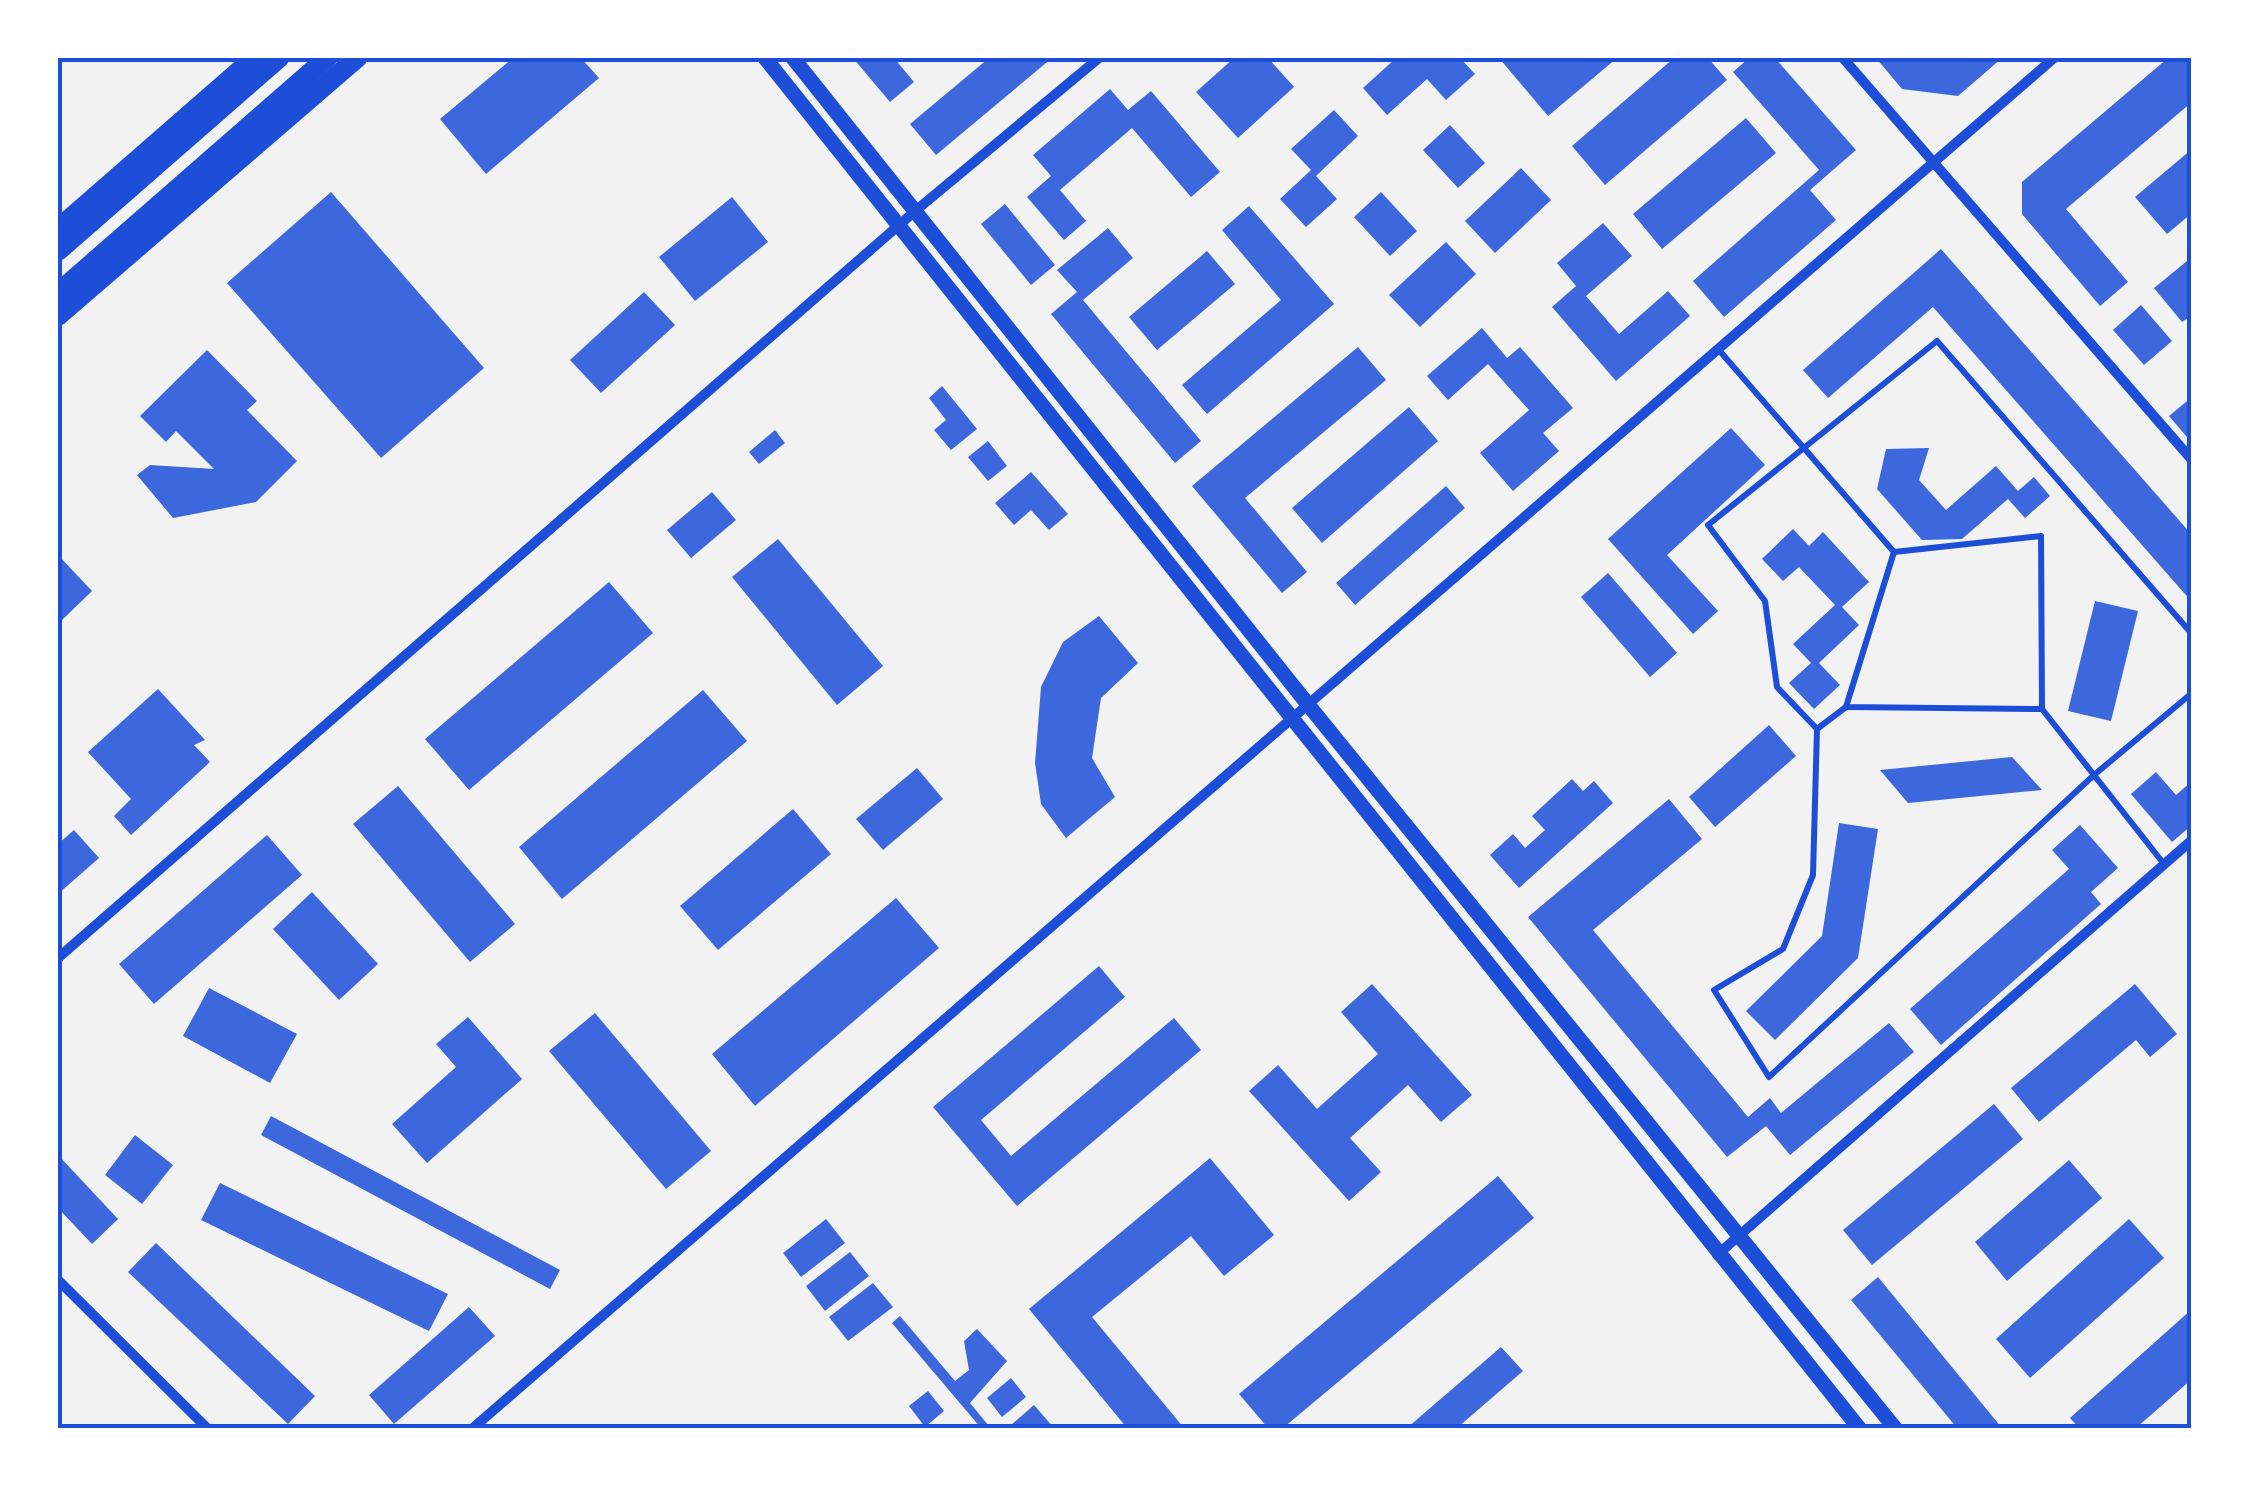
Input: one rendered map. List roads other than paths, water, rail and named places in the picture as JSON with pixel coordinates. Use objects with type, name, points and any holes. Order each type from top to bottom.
[{"type":"main road","points":[[58,228],[254,58]]},
{"type":"main road","points":[[58,251],[279,58]]},
{"type":"main road","points":[[58,293],[328,58]]},
{"type":"main road","points":[[58,316],[356,58]]},
{"type":"street","points":[[765,58],[1717,1255],[1859,1428]]},
{"type":"street","points":[[794,58],[1310,707],[1895,1428]]},
{"type":"street","points":[[58,958],[914,212],[1099,58]]},
{"type":"street","points":[[1843,58],[2192,460]]},
{"type":"street","points":[[473,1428],[1310,707],[2054,58]]},
{"type":"street","points":[[1717,1255],[2192,840]]},
{"type":"street","points":[[58,1280],[207,1428]]},
{"type":"lane","points":[[2192,634],[1937,341],[1708,525],[1766,601],[1778,687],[1818,728],[1813,875],[1784,949],[1714,990],[1769,1076],[2094,775],[2192,693]]},
{"type":"lane","points":[[1717,348],[1894,552]]},
{"type":"lane","points":[[1894,552],[2041,536],[2042,708],[2164,864]]},
{"type":"lane","points":[[1818,728],[1846,707],[1894,552]]},
{"type":"lane","points":[[1846,707],[2042,708]]}]
